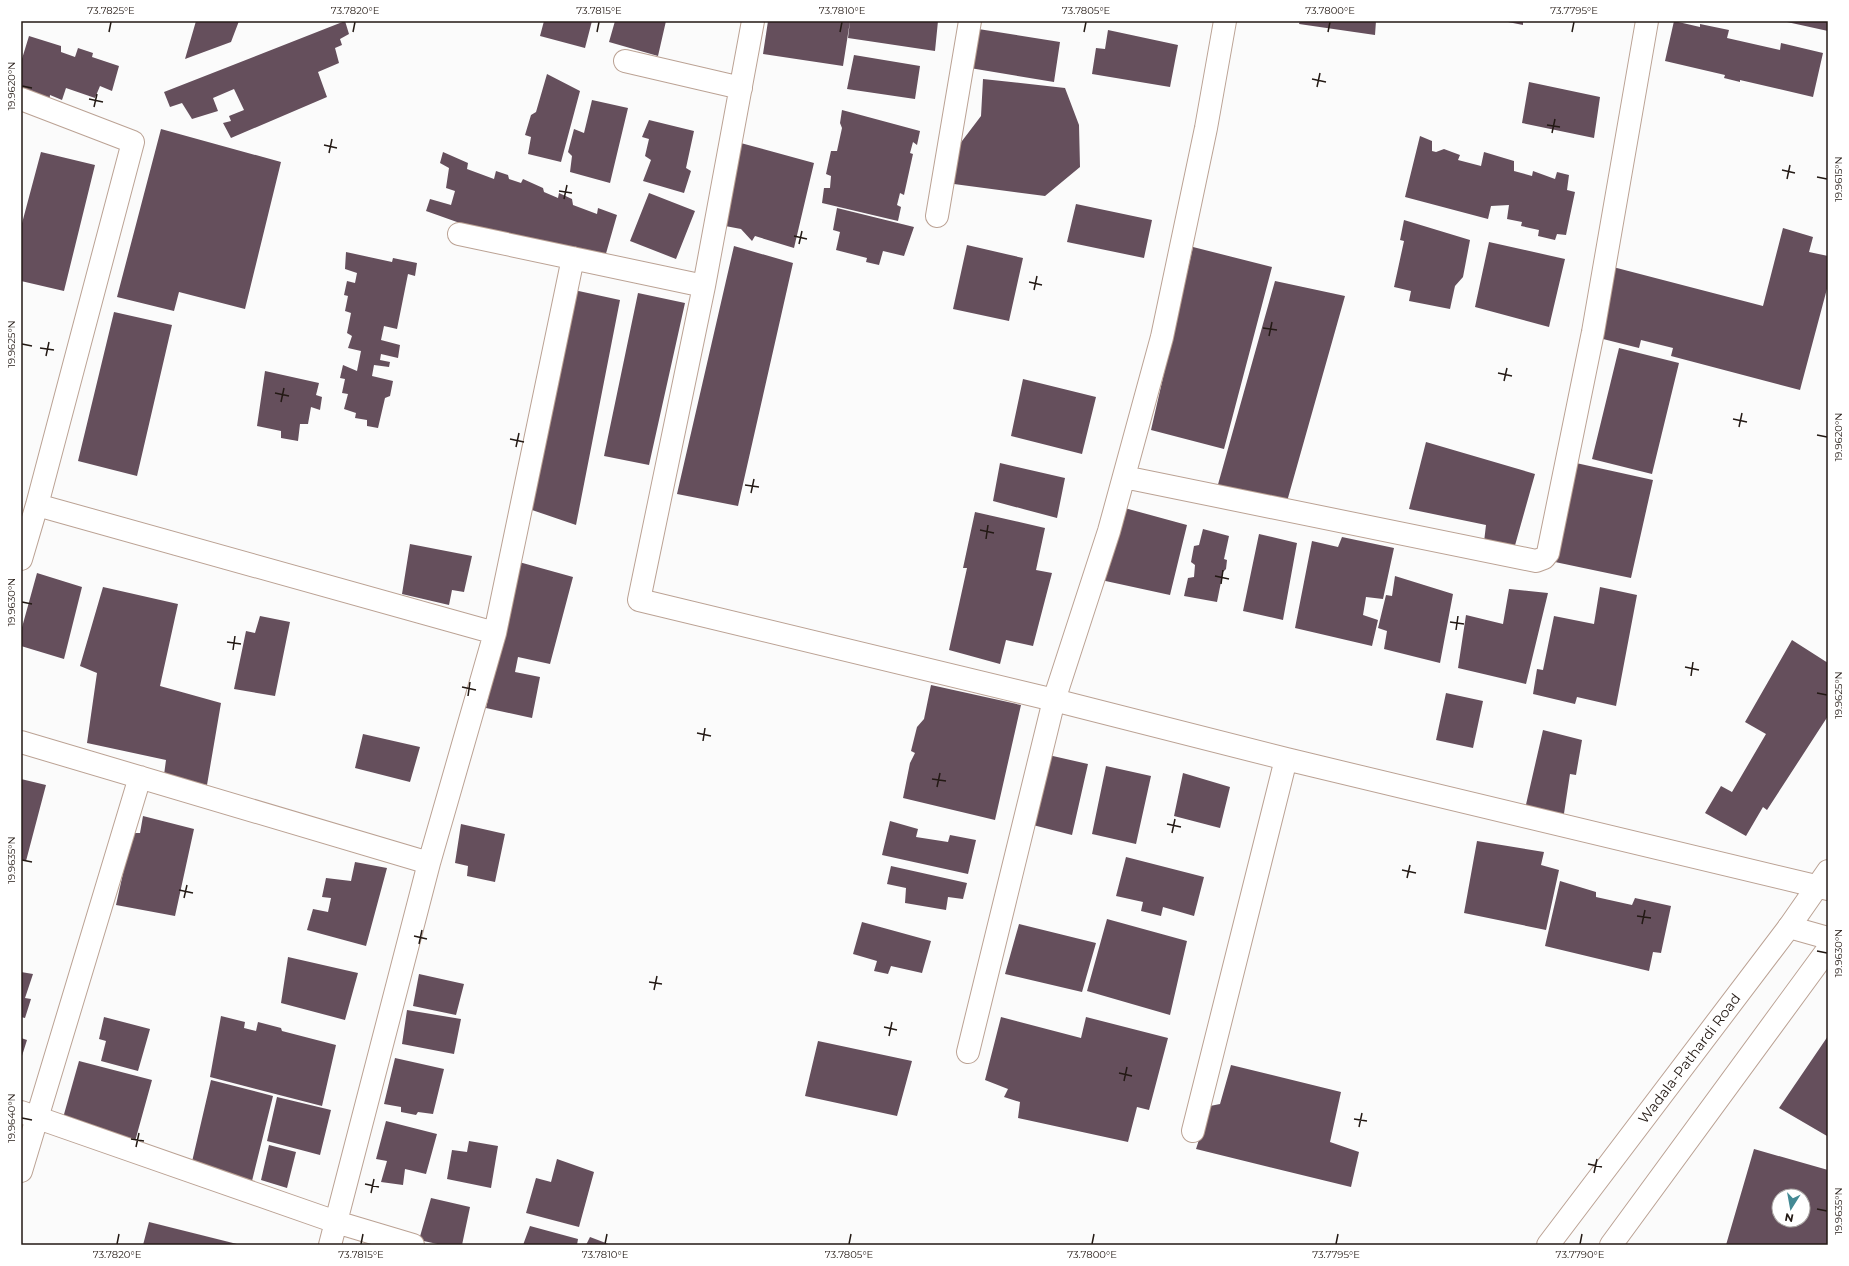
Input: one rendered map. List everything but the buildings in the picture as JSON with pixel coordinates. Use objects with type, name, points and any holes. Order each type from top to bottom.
[{"type":"street","points":[[753,21],[704,286],[639,600],[1054,700],[1286,759],[1824,882]]},
{"type":"street","points":[[937,216],[970,21]]},
{"type":"street","points":[[968,1052],[1054,700],[1109,531],[1162,337],[1206,128],[1225,21]]},
{"type":"street","points":[[1124,477],[1536,561],[1544,558],[1548,553],[1593,332],[1647,21]]},
{"type":"street","points":[[624,62],[741,88]]},
{"type":"street","points":[[21,99],[133,142],[37,505],[21,558]]},
{"type":"street","points":[[459,234],[704,286]]},
{"type":"street","points":[[330,1245],[429,863],[495,633],[573,258]]},
{"type":"street","points":[[37,505],[495,633]]},
{"type":"street","points":[[21,742],[429,863]]},
{"type":"street","points":[[1193,1131],[1286,759]]},
{"type":"street","points":[[21,1171],[29,1115],[140,778]]},
{"type":"street","name":"Wadala-Pathardi Road","points":[[1548,1245],[1824,882]]},
{"type":"street","points":[[1789,927],[1828,938]]},
{"type":"street","points":[[1611,1245],[1828,949]]},
{"type":"street","points":[[29,1115],[336,1222],[413,1245]]}]
